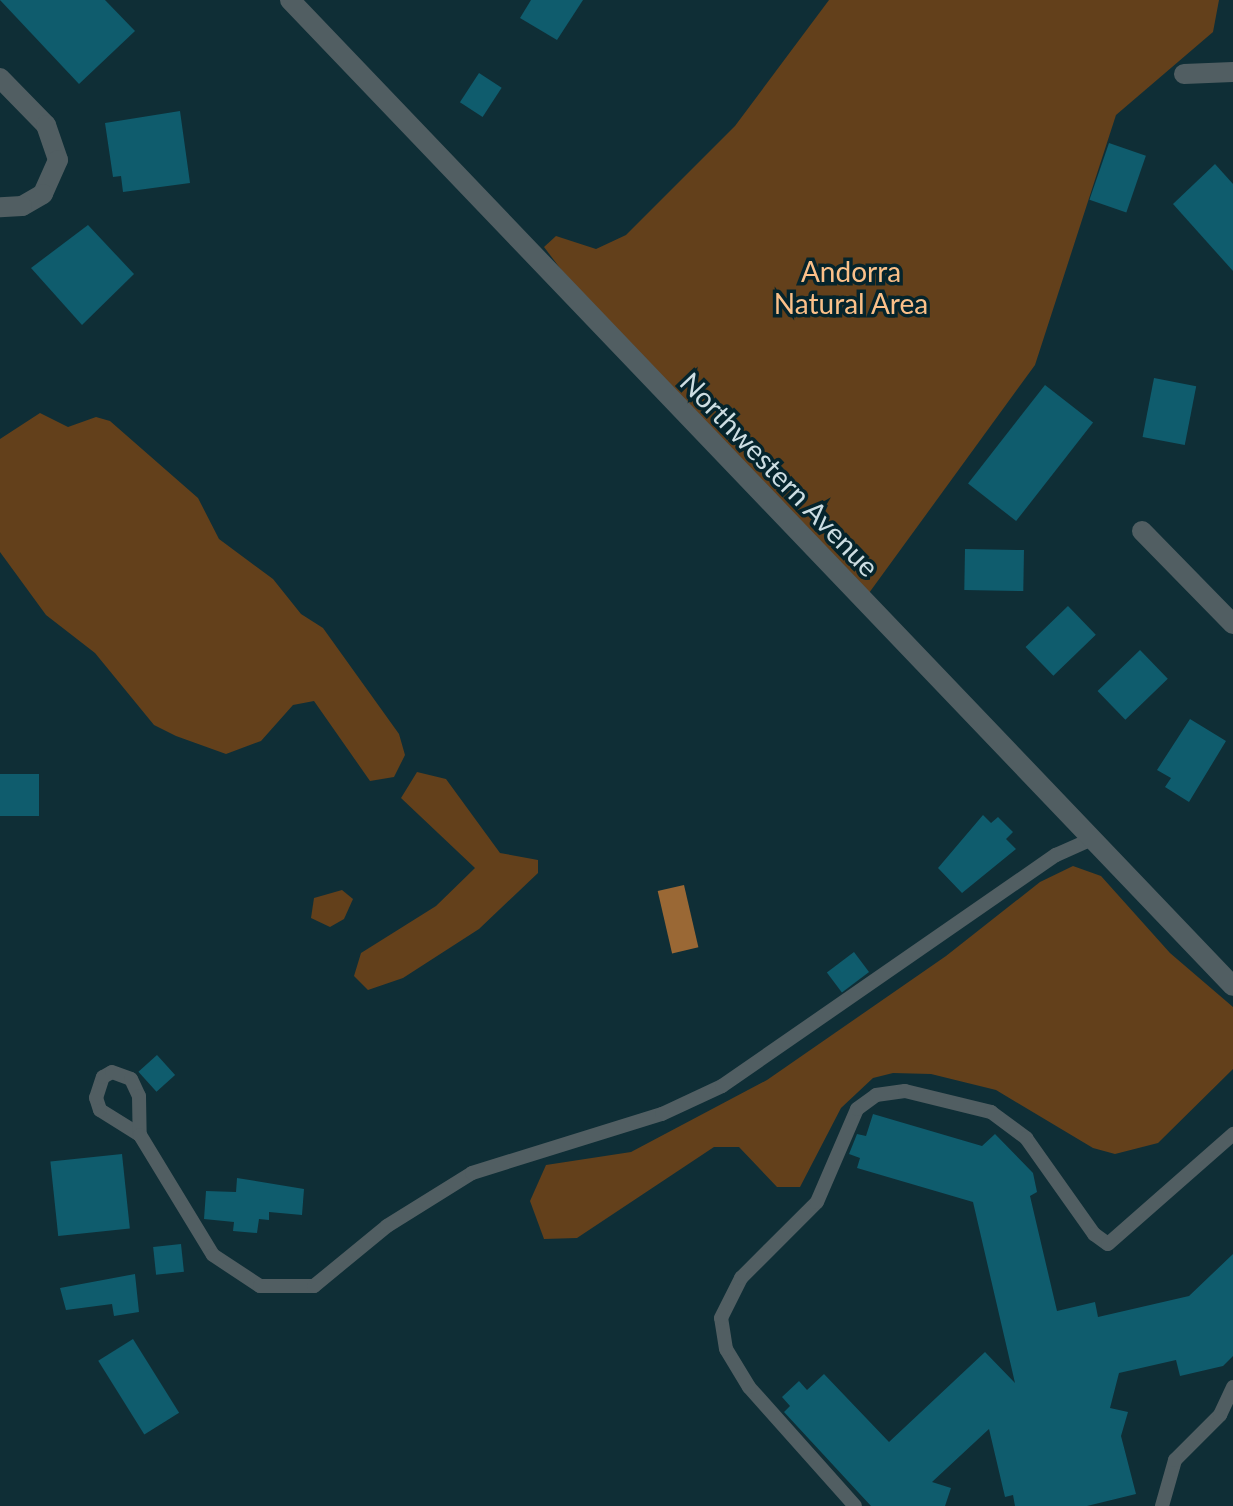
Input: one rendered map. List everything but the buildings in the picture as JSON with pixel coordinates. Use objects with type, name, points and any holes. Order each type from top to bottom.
[{"type":"street","name":"Northwestern Avenue","points":[[290,0],[1233,986]]},
{"type":"street","points":[[1184,74],[1233,72]]},
{"type":"street","points":[[0,78],[46,125],[58,160],[43,194],[22,206],[0,207]]},
{"type":"street","points":[[1142,531],[1233,624]]},
{"type":"lane","points":[[140,1135],[197,1232],[228,1270],[278,1290],[314,1286],[387,1226],[472,1173],[662,1114],[722,1086],[1056,855],[1092,839]]},
{"type":"lane","points":[[855,1506],[749,1387],[726,1349],[721,1318],[741,1278],[817,1202],[857,1109],[876,1095],[905,1091],[991,1112],[1026,1138],[1094,1234],[1108,1244],[1233,1134]]},
{"type":"lane","points":[[1162,1506],[1175,1460],[1220,1415],[1233,1387]]},
{"type":"green space","name":"Andorra Natural Area","points":[[829,0],[1219,0],[1213,32],[1116,115],[1035,365],[869,593],[572,284],[544,247],[556,236],[596,249],[626,235],[735,126]]},
{"type":"green space","points":[[40,413],[68,427],[96,417],[110,421],[198,498],[219,539],[273,579],[301,614],[323,628],[399,734],[405,755],[394,777],[370,781],[314,701],[293,705],[261,741],[226,754],[176,736],[154,725],[95,653],[46,615],[0,552],[0,439]]},
{"type":"green space","points":[[417,772],[446,779],[500,853],[538,860],[538,873],[479,929],[403,978],[368,990],[354,976],[361,953],[436,906],[475,868],[401,798]]},
{"type":"green space","points":[[1073,866],[1101,876],[1170,953],[1233,1007],[1233,1069],[1158,1143],[1115,1154],[1093,1148],[996,1090],[931,1074],[893,1073],[873,1078],[841,1108],[800,1187],[777,1187],[739,1147],[714,1147],[577,1238],[544,1239],[530,1201],[546,1165],[631,1152],[767,1080],[946,956],[1040,882]]},
{"type":"green space","points":[[342,890],[353,899],[344,919],[330,927],[311,918],[314,898]]},
{"type":"shaded area","points":[[684,885],[698,947],[672,953],[658,891]]}]
